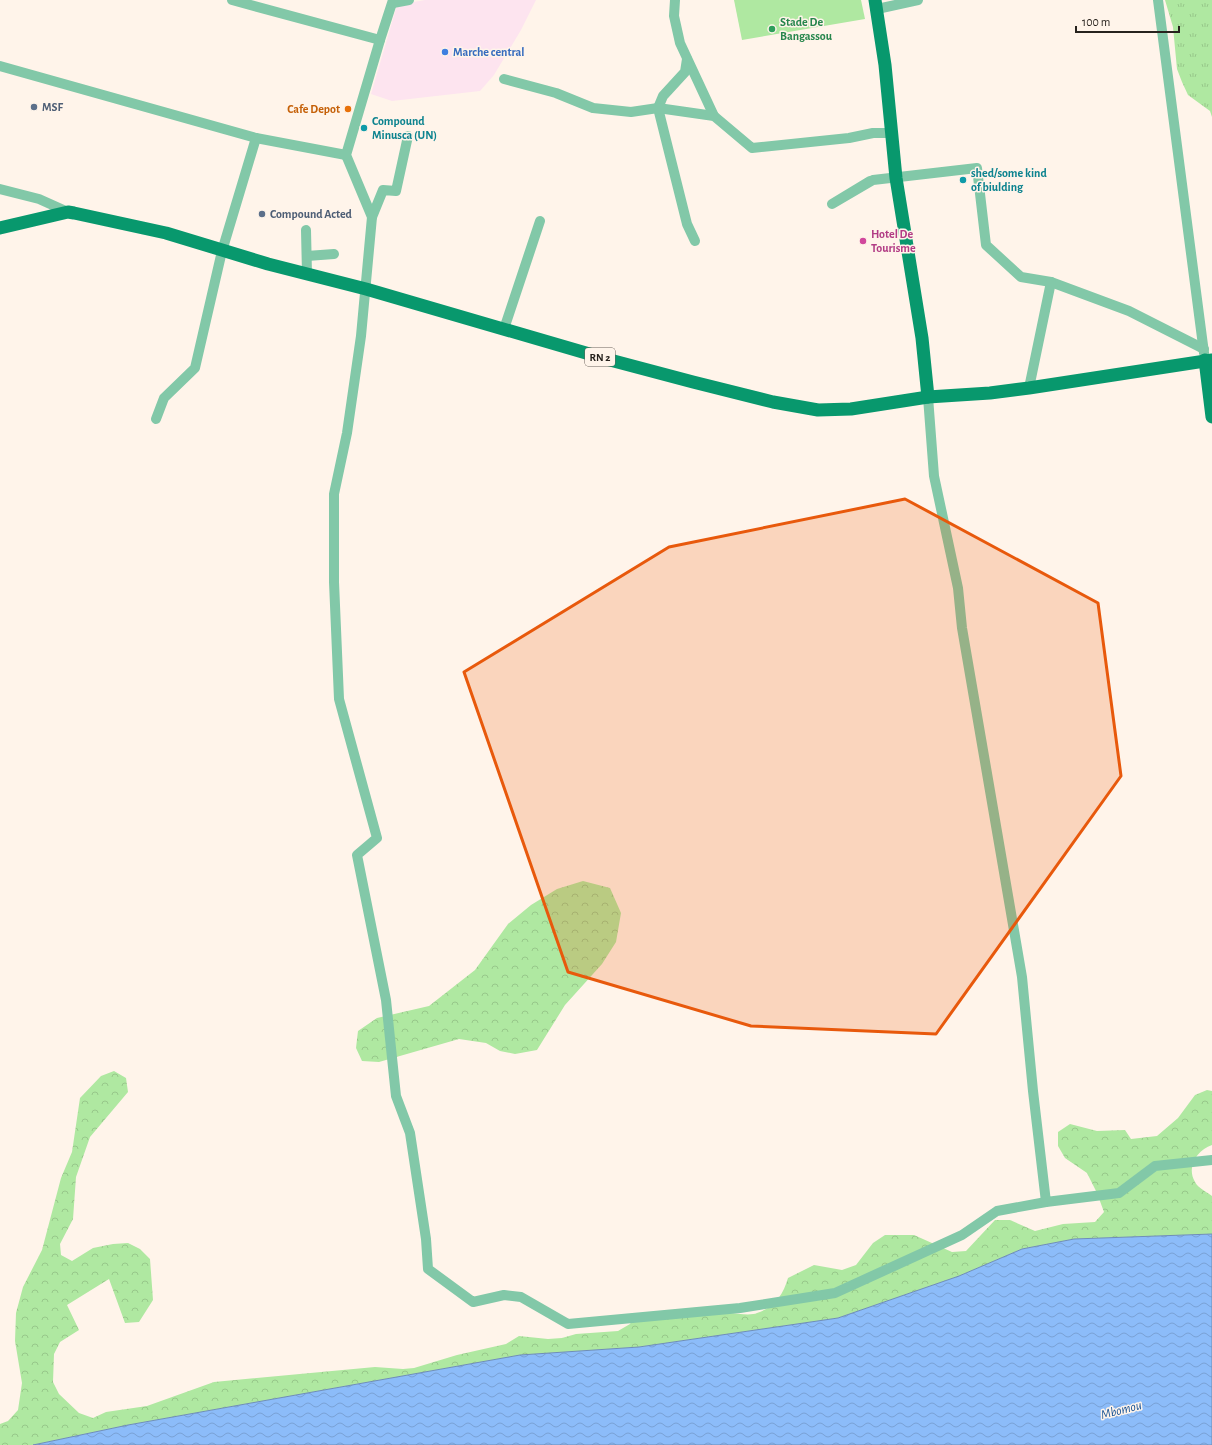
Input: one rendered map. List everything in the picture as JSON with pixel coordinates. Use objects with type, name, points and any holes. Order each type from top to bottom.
[{"type":"main road","points":[[876,4],[885,65],[896,178],[922,338],[928,397]]},
{"type":"main road","name":"RN 2","points":[[0,228],[68,212],[74,212],[166,233],[222,251],[366,289],[693,382],[773,402],[818,410],[851,409],[928,397],[990,393],[1028,388],[1207,356]]},
{"type":"main road","points":[[1207,356],[1212,417]]},
{"type":"street","points":[[232,0],[380,40]]},
{"type":"street","points":[[372,218],[346,155],[393,1],[409,0]]},
{"type":"street","points":[[675,0],[674,16],[680,43],[714,116],[752,148],[849,138],[873,133],[892,133]]},
{"type":"street","points":[[876,4],[918,0]]},
{"type":"street","points":[[1158,0],[1207,356]]},
{"type":"street","points":[[687,59],[685,72],[663,96],[658,108],[687,224],[694,241]]},
{"type":"street","points":[[0,66],[256,138],[346,155]]},
{"type":"street","points":[[504,79],[556,93],[593,108],[631,112],[658,108],[714,116]]},
{"type":"street","points":[[408,136],[396,191],[383,190],[372,218],[361,336],[347,433],[334,494],[334,582],[339,699],[377,838],[357,855],[386,1000],[396,1096],[410,1132],[426,1238],[428,1269],[473,1302],[504,1295],[521,1297],[568,1324],[740,1308],[835,1294],[962,1235],[997,1211],[1046,1202],[1119,1193],[1155,1166],[1212,1160]]},
{"type":"street","points":[[156,419],[164,398],[195,368],[222,251],[256,138]]},
{"type":"street","points":[[870,181],[832,204],[873,180],[977,168],[986,245],[1021,277],[1051,282],[1129,311],[1207,356]]},
{"type":"street","points":[[0,189],[39,199],[68,212]]},
{"type":"street","points":[[504,329],[540,221]]},
{"type":"street","points":[[306,230],[307,274]]},
{"type":"street","points":[[307,256],[334,254]]},
{"type":"street","points":[[1028,388],[1051,282]]},
{"type":"street","points":[[928,397],[934,476],[958,588],[962,628],[1022,977],[1046,1202]]},
{"type":"highlighted area","points":[[905,499],[1098,603],[1121,776],[936,1034],[751,1026],[568,972],[464,672],[669,547]]},
{"type":"shaded area","name":"Marche central","points":[[425,0],[536,0],[521,30],[494,75],[480,91],[392,101],[371,94],[397,5]]},
{"type":"green space","name":"Stade De Bangassou","points":[[734,0],[861,0],[865,19],[742,40]]},
{"type":"green space","points":[[1165,0],[1212,0],[1212,117],[1210,111],[1188,95],[1182,82],[1177,69],[1173,27]]},
{"type":"green space","points":[[583,881],[610,888],[621,913],[616,942],[602,964],[565,1005],[537,1050],[515,1054],[500,1051],[486,1043],[459,1039],[379,1062],[362,1061],[356,1048],[358,1031],[377,1018],[429,1006],[475,970],[508,924],[531,905],[557,889]]},
{"type":"green space","points":[[114,1071],[126,1078],[128,1092],[90,1137],[76,1177],[73,1219],[60,1244],[61,1255],[72,1261],[93,1248],[128,1243],[140,1249],[150,1259],[153,1300],[139,1322],[125,1323],[109,1279],[67,1305],[79,1330],[60,1342],[54,1354],[53,1382],[59,1394],[79,1413],[93,1418],[106,1412],[147,1406],[214,1382],[375,1367],[403,1369],[414,1368],[457,1355],[506,1344],[519,1336],[548,1339],[562,1338],[576,1334],[618,1331],[630,1324],[636,1314],[683,1311],[716,1311],[753,1314],[769,1307],[777,1300],[784,1290],[788,1278],[814,1265],[842,1270],[856,1265],[873,1243],[885,1235],[914,1235],[952,1252],[966,1251],[995,1220],[1010,1220],[1035,1231],[1063,1224],[1095,1222],[1104,1212],[1097,1193],[1087,1173],[1065,1158],[1058,1146],[1058,1132],[1070,1124],[1097,1131],[1125,1130],[1131,1139],[1157,1136],[1178,1118],[1195,1095],[1207,1090],[1212,1091],[1212,1145],[1202,1151],[1194,1160],[1192,1171],[1196,1184],[1212,1196],[1212,1234],[1074,1239],[1022,1249],[959,1276],[838,1318],[639,1347],[520,1355],[128,1425],[33,1445],[0,1445],[0,1424],[8,1421],[18,1410],[22,1383],[15,1341],[16,1313],[23,1287],[42,1250],[61,1178],[72,1152],[80,1098],[101,1076]]},
{"type":"water","name":"Mbomou","points":[[1212,1234],[1212,1445],[33,1445],[128,1425],[520,1355],[639,1347],[838,1318],[959,1276],[1022,1249],[1074,1239]]},
{"type":"place","name":"Stade De Bangassou","points":[[772,29]]},
{"type":"place","name":"Marche central","points":[[445,52]]},
{"type":"place","name":"MSF","points":[[34,107]]},
{"type":"place","name":"Cafe Depot","points":[[348,109]]},
{"type":"place","name":"Compound Minusca (UN)","points":[[364,128]]},
{"type":"place","name":"shed/some kind of biulding","points":[[963,180]]},
{"type":"place","name":"Compound Acted","points":[[262,214]]},
{"type":"place","name":"Hotel De Tourisme","points":[[863,241]]}]
